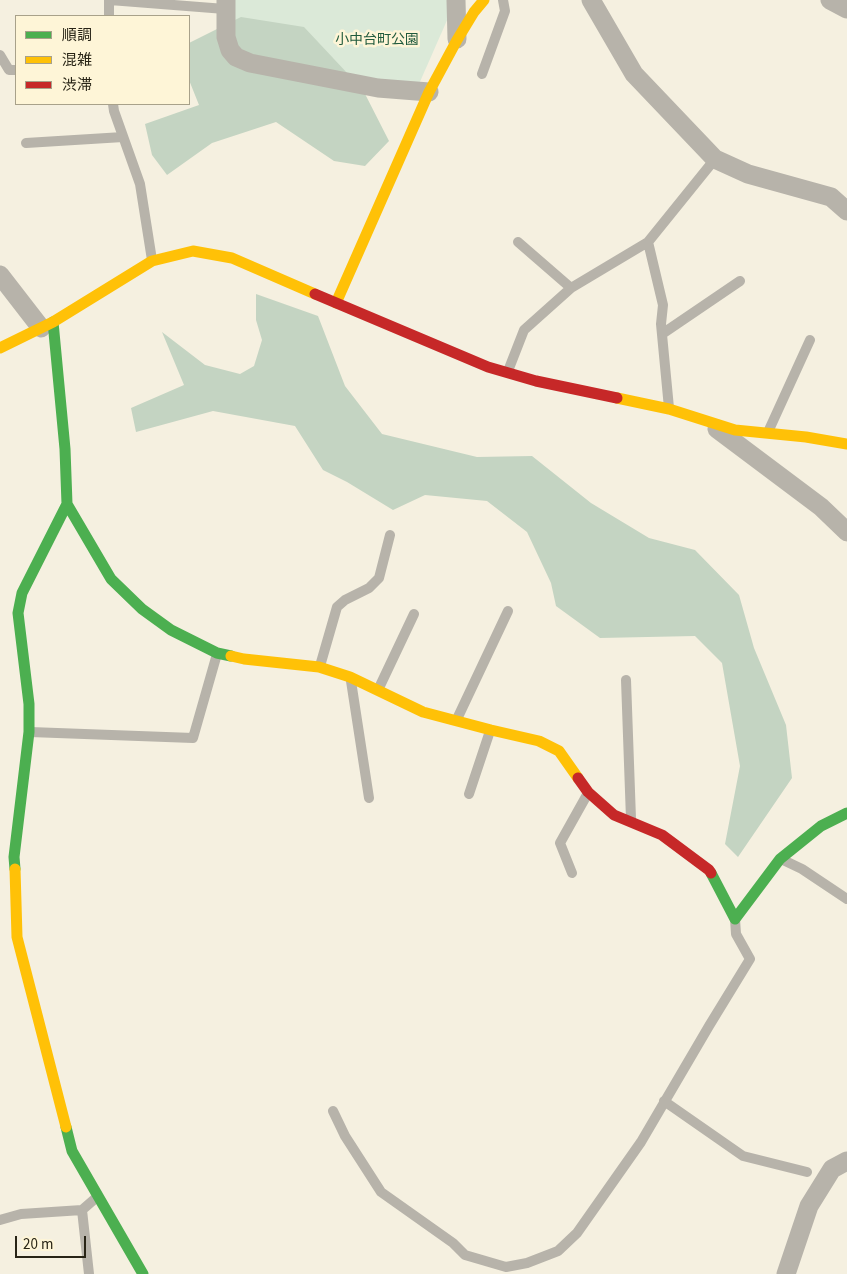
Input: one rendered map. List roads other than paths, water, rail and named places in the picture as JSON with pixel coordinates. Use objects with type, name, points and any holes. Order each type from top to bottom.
[{"type":"street","points":[[456,0],[457,40]]},
{"type":"street","points":[[336,303],[429,92],[457,40],[474,12],[484,0]]},
{"type":"street","points":[[591,0],[634,74],[715,159],[748,174],[831,197],[847,211]]},
{"type":"street","points":[[830,0],[847,9]]},
{"type":"street","points":[[225,5],[226,37],[230,50],[236,57],[250,63],[378,88],[429,92]]},
{"type":"street","points":[[0,348],[47,325],[152,261],[193,251],[232,258],[488,367],[536,381],[669,409],[735,430],[806,437],[847,444]]},
{"type":"street","points":[[0,276],[47,325],[65,449],[68,504],[111,579],[142,609],[164,625],[217,653],[244,659],[319,667],[350,677],[423,712],[491,730],[539,740],[559,751],[588,792],[614,815],[662,835],[708,870],[735,918],[780,859],[821,826],[847,813]]},
{"type":"street","points":[[706,421],[821,508],[847,532]]},
{"type":"street","points":[[68,504],[22,593],[18,613],[29,704],[29,732],[14,857],[16,882],[9,938],[72,1151],[143,1274]]},
{"type":"street","points":[[786,1274],[809,1206],[832,1169],[847,1161]]},
{"type":"lane","points":[[109,15],[109,0],[225,5]]},
{"type":"lane","points":[[482,74],[505,11],[503,0]]},
{"type":"lane","points":[[0,56],[8,70],[15,70]]},
{"type":"lane","points":[[113,105],[140,184],[152,261]]},
{"type":"lane","points":[[26,142],[123,137]]},
{"type":"lane","points":[[508,372],[524,330],[571,288],[648,242],[715,159]]},
{"type":"lane","points":[[518,242],[571,288]]},
{"type":"lane","points":[[648,242],[663,304],[661,324],[669,409]]},
{"type":"lane","points":[[662,334],[740,281]]},
{"type":"lane","points":[[768,433],[810,340]]},
{"type":"lane","points":[[319,667],[337,607],[345,600],[370,588],[379,578],[390,535]]},
{"type":"lane","points":[[456,720],[508,612]]},
{"type":"lane","points":[[378,691],[414,614]]},
{"type":"lane","points":[[29,732],[193,738],[217,653]]},
{"type":"lane","points":[[350,677],[369,798]]},
{"type":"lane","points":[[626,680],[631,823]]},
{"type":"lane","points":[[469,794],[491,730]]},
{"type":"lane","points":[[572,873],[560,843],[588,792]]},
{"type":"lane","points":[[780,859],[802,869],[847,899]]},
{"type":"lane","points":[[334,1111],[345,1136],[381,1192],[453,1243],[464,1255],[506,1271],[558,1251],[577,1233],[641,1142],[750,959],[736,934],[735,918]]},
{"type":"lane","points":[[664,1101],[743,1156],[807,1172]]},
{"type":"lane","points":[[0,1220],[21,1214],[82,1210],[98,1196]]},
{"type":"lane","points":[[82,1210],[89,1274]]},
{"type":"park label","name":"小中台町公園","points":[[377,41]]}]
